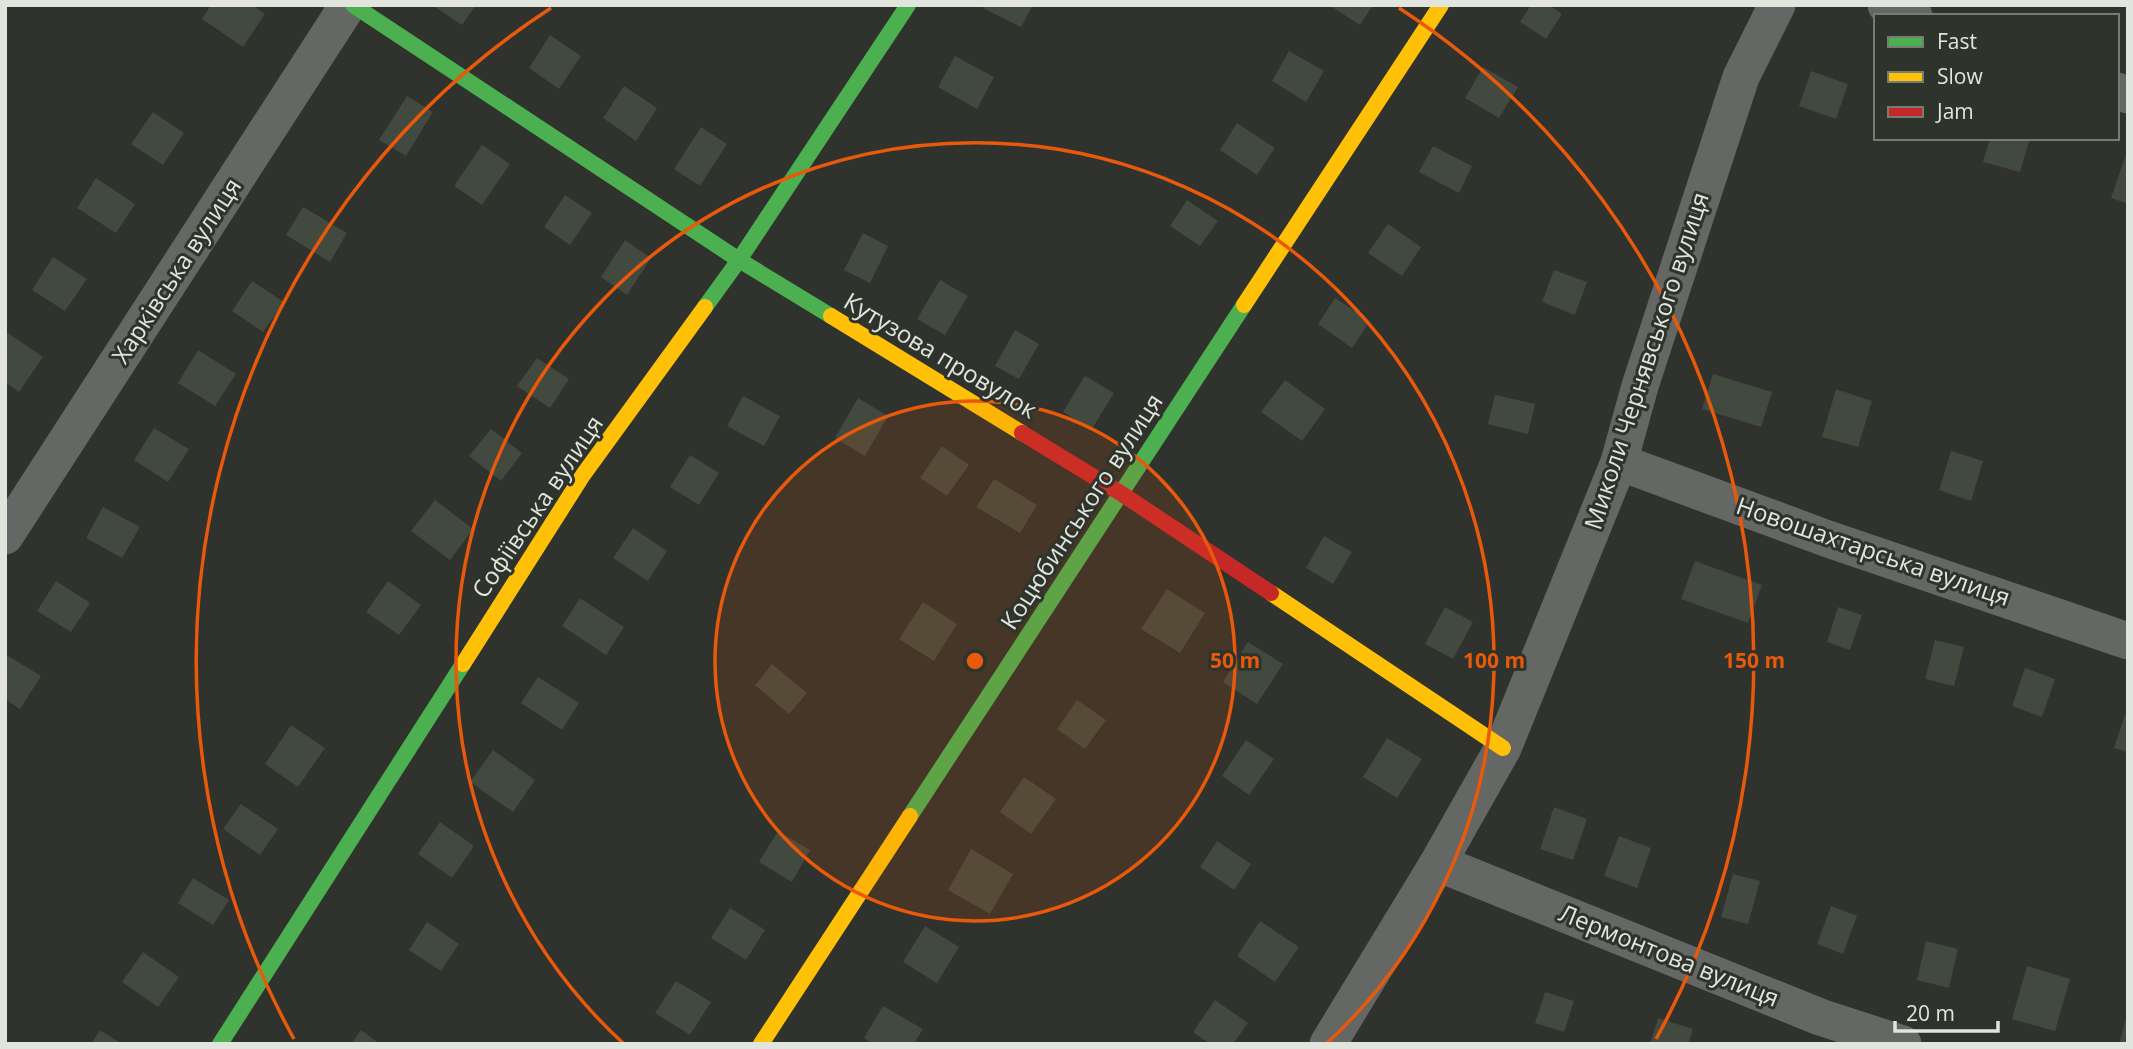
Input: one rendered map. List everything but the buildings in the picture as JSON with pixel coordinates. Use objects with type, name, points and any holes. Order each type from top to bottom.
[{"type":"street","name":"Кутузова провулок","points":[[351,5],[739,260],[1122,494],[1503,748]]},
{"type":"street","name":"Харківська вулиця","points":[[5,536],[351,5]]},
{"type":"street","name":"Софіївська вулиця","points":[[220,1044],[583,475],[739,260],[908,5]]},
{"type":"street","name":"Коцюбинського вулиця","points":[[761,1044],[1441,5]]},
{"type":"street","name":"Миколи Чернявського вулиця","points":[[1328,1044],[1438,863],[1503,748],[1619,461],[1640,386],[1741,77],[1777,5]]},
{"type":"street","points":[[1886,5],[1909,14]]},
{"type":"street","name":"Новошахтарська вулиця","points":[[1619,461],[1828,539],[2128,641]]},
{"type":"street","name":"Лермонтова вулиця","points":[[1438,863],[1820,1017],[1903,1044]]},
{"type":"traffic: fast","points":[[353,5],[739,260],[831,316]]},
{"type":"traffic: fast","points":[[705,307],[908,5]]},
{"type":"traffic: fast","points":[[910,816],[1244,305]]},
{"type":"traffic: fast","points":[[220,1044],[463,664]]},
{"type":"traffic: slow","points":[[1244,305],[1441,5]]},
{"type":"traffic: slow","points":[[463,664],[583,475],[705,307]]},
{"type":"traffic: slow","points":[[831,316],[1022,433]]},
{"type":"traffic: slow","points":[[1271,593],[1503,748]]},
{"type":"traffic: slow","points":[[761,1044],[910,816]]},
{"type":"traffic: jam","points":[[1022,433],[1122,494],[1271,593]]}]
